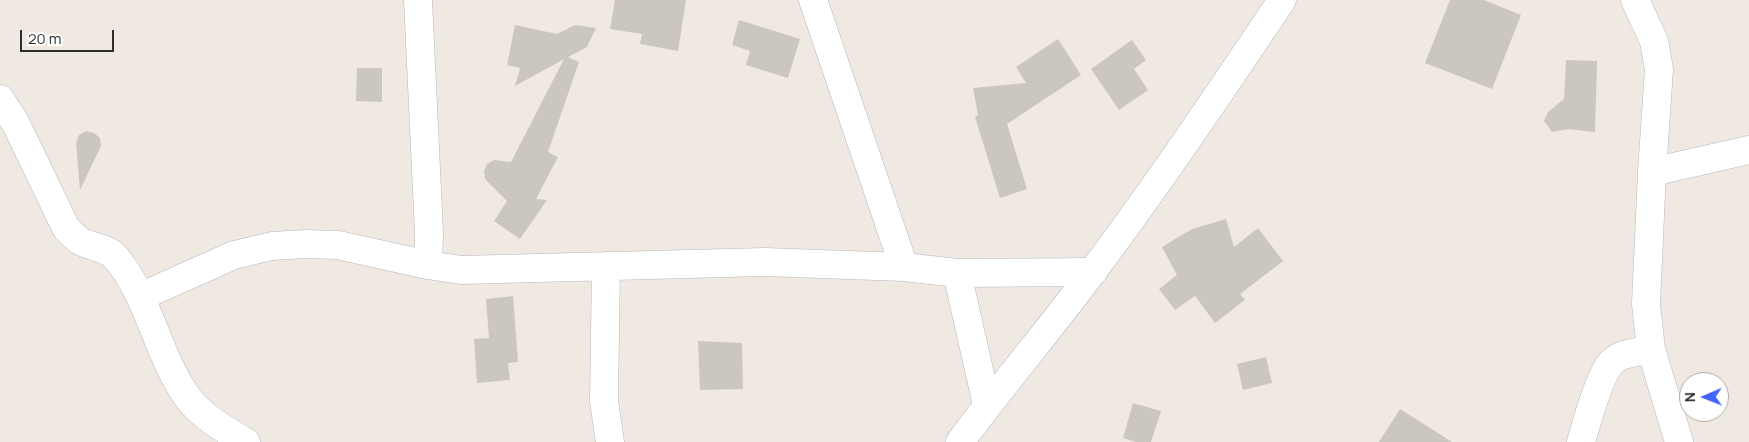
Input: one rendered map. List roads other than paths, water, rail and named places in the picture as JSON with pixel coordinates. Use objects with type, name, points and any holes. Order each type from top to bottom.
[{"type":"street","points":[[418,0],[429,233],[428,265]]},
{"type":"street","points":[[813,0],[904,267]]},
{"type":"street","points":[[960,442],[987,405],[1093,272],[1217,97],[1282,0]]},
{"type":"street","points":[[1635,0],[1654,41],[1659,69],[1646,304],[1651,349],[1679,442]]},
{"type":"street","points":[[0,99],[16,122],[66,228],[80,241],[104,249],[116,258],[142,296],[168,365],[189,400],[218,426],[246,442]]},
{"type":"street","points":[[1652,172],[1749,150]]},
{"type":"street","points":[[142,296],[234,255],[272,246],[306,244],[338,245],[428,265],[461,270],[765,262],[904,267],[957,273],[1093,272]]},
{"type":"street","points":[[606,266],[604,402],[610,442]]},
{"type":"street","points":[[957,273],[987,405]]},
{"type":"street","points":[[1581,442],[1593,400],[1607,369],[1613,361],[1651,349]]}]
